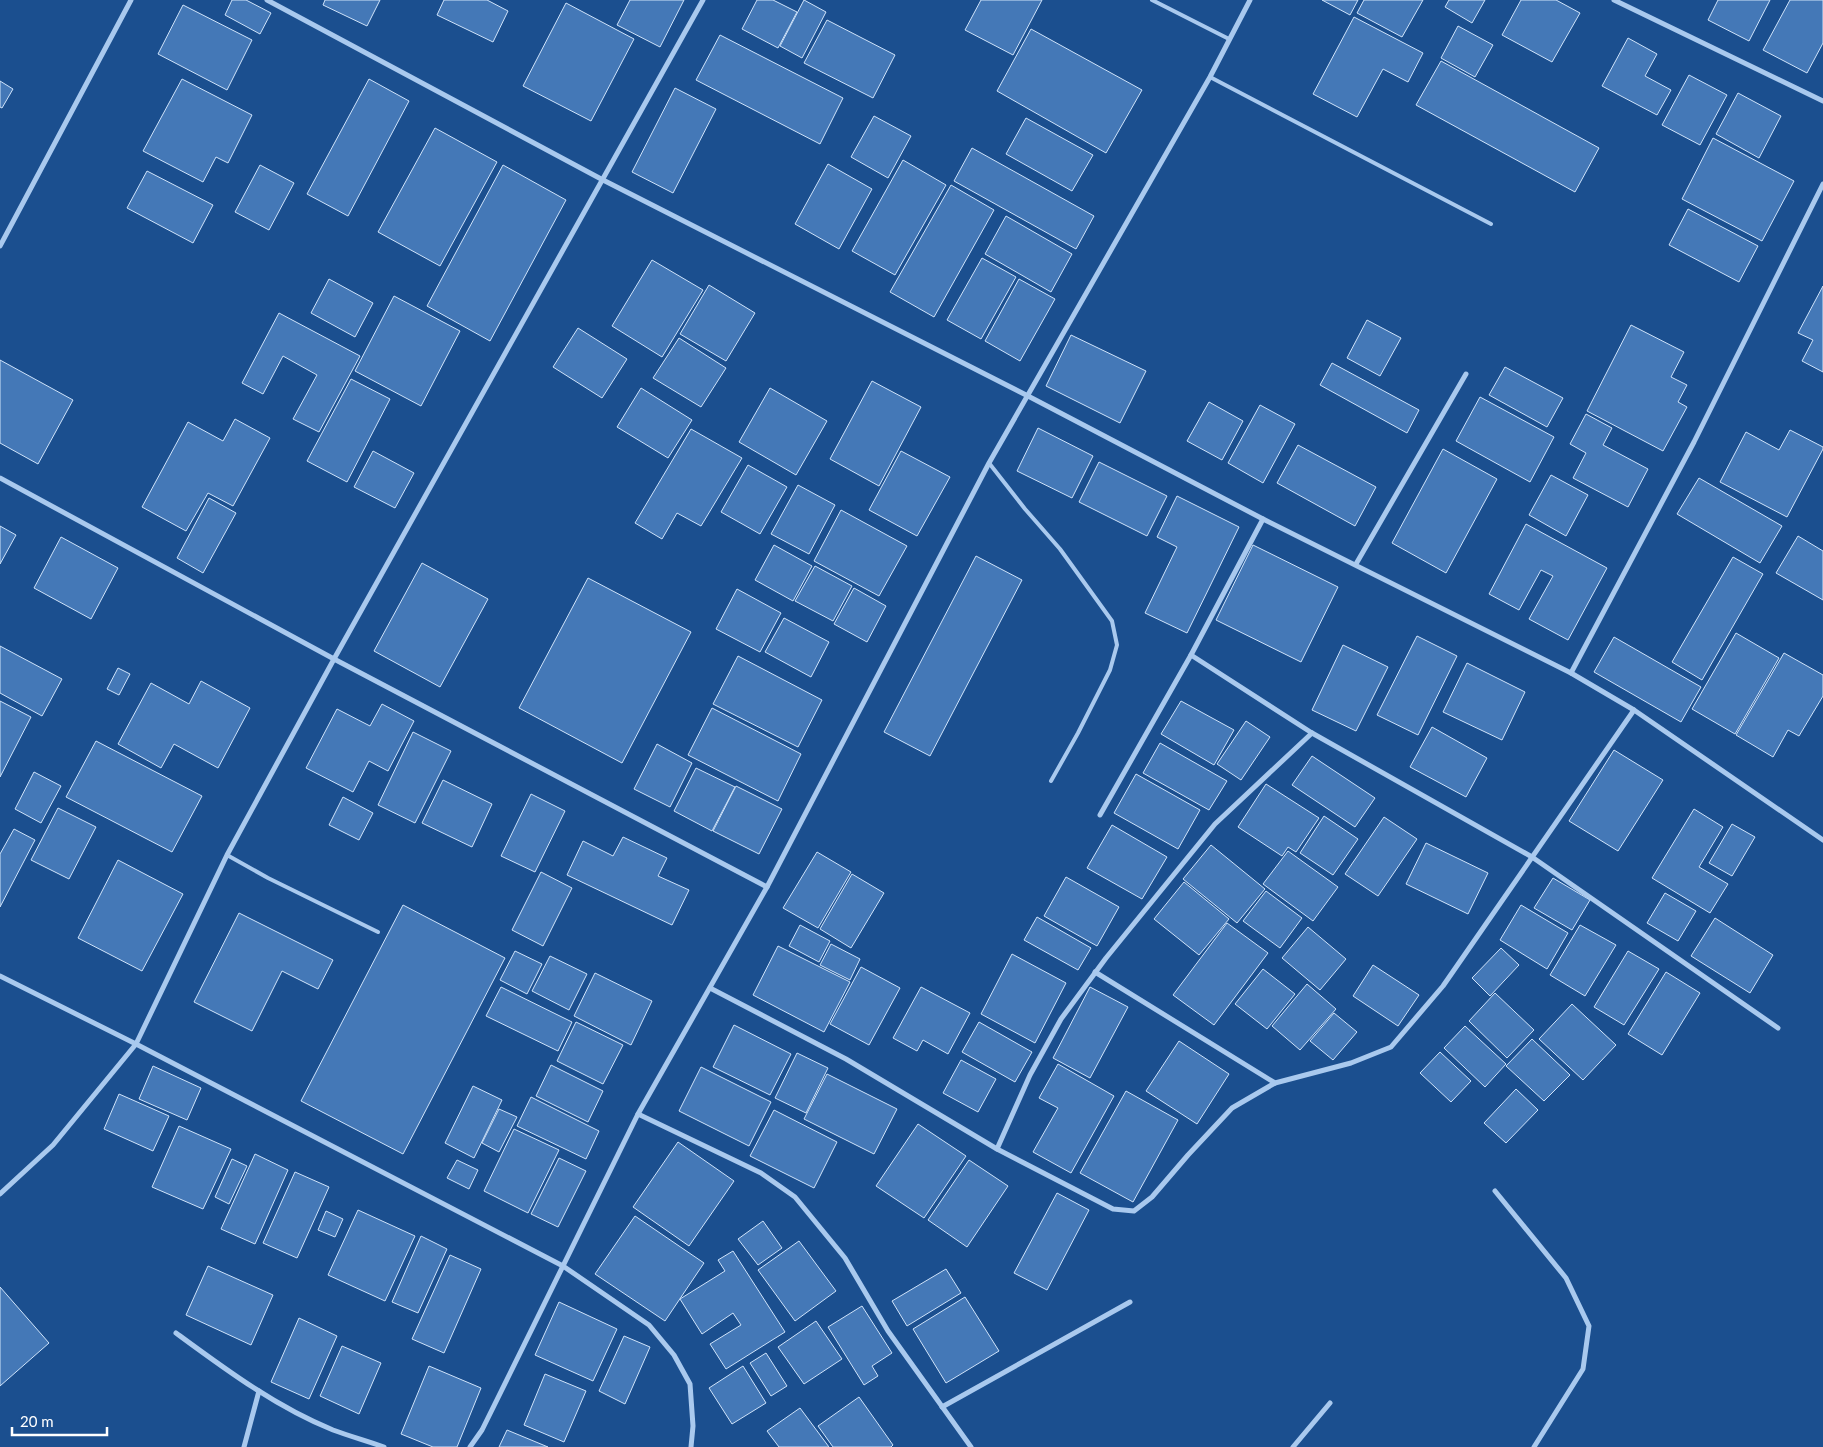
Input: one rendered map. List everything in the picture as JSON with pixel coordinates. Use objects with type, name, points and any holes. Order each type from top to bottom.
[{"type":"street","points":[[0,246],[131,0]]},
{"type":"street","points":[[266,0],[603,180],[1028,396],[1263,519],[1571,673],[1634,710],[1823,840]]},
{"type":"street","points":[[0,1194],[53,1145],[136,1044],[227,855],[334,659],[703,0]]},
{"type":"street","points":[[470,1447],[482,1430],[638,1114],[767,887],[989,463],[1210,77],[1228,39],[1250,0]]},
{"type":"street","points":[[1614,0],[1823,102]]},
{"type":"street","points":[[1571,673],[1694,442],[1746,334],[1822,193],[1823,184]]},
{"type":"street","points":[[1356,564],[1466,374]]},
{"type":"street","points":[[0,478],[334,659],[767,887]]},
{"type":"street","points":[[1100,815],[1191,655],[1263,519]]},
{"type":"street","points":[[1191,655],[1312,733],[1532,858],[1778,1028]]},
{"type":"street","points":[[710,988],[846,1059],[997,1149],[1113,1208],[1134,1211],[1152,1197],[1232,1108],[1275,1083],[1351,1063],[1391,1047],[1443,986],[1634,710]]},
{"type":"street","points":[[997,1149],[1030,1074],[1061,1019],[1096,972],[1215,824],[1312,733]]},
{"type":"street","points":[[1096,972],[1275,1083]]},
{"type":"street","points":[[0,976],[136,1044],[563,1266],[649,1325],[674,1355],[690,1384],[693,1426],[691,1447]]},
{"type":"street","points":[[638,1114],[761,1173],[795,1197],[845,1258],[888,1331],[971,1447]]},
{"type":"street","points":[[1495,1191],[1566,1278],[1589,1326],[1583,1370],[1534,1447]]},
{"type":"street","points":[[942,1408],[1130,1302]]},
{"type":"street","points":[[176,1333],[238,1379],[259,1391],[332,1430],[384,1447]]},
{"type":"street","points":[[244,1447],[259,1391]]},
{"type":"street","points":[[1293,1447],[1330,1403]]},
{"type":"lane","points":[[1152,0],[1228,39]]},
{"type":"lane","points":[[1210,77],[1491,224]]},
{"type":"lane","points":[[989,463],[1025,509],[1060,549],[1112,621],[1116,645],[1110,670],[1078,734],[1051,781]]},
{"type":"lane","points":[[227,855],[268,878],[378,932]]},
{"type":"building","points":[[232,0],[246,0],[271,13],[260,34],[225,15]]},
{"type":"building","points":[[325,0],[380,0],[367,26],[323,5]]},
{"type":"building","points":[[444,0],[487,0],[508,11],[493,42],[437,15]]},
{"type":"building","points":[[630,0],[684,0],[660,47],[617,25]]},
{"type":"building","points":[[757,0],[773,0],[797,12],[778,48],[742,29]]},
{"type":"building","points":[[804,0],[826,12],[802,58],[780,46]]},
{"type":"building","points":[[981,0],[1042,0],[1013,55],[965,30]]},
{"type":"building","points":[[1322,0],[1358,0],[1350,15]]},
{"type":"building","points":[[1364,0],[1423,0],[1402,37],[1357,13]]},
{"type":"building","points":[[1449,0],[1485,0],[1472,23],[1445,7]]},
{"type":"building","points":[[1521,0],[1556,0],[1580,13],[1552,62],[1502,35]]},
{"type":"building","points":[[1718,0],[1770,0],[1749,41],[1708,20]]},
{"type":"building","points":[[1790,0],[1823,0],[1823,43],[1807,73],[1763,50]]},
{"type":"building","points":[[566,3],[634,39],[591,121],[523,86]]},
{"type":"building","points":[[183,5],[252,40],[227,90],[158,54]]},
{"type":"building","points":[[1354,17],[1423,53],[1408,82],[1383,69],[1357,117],[1313,94]]},
{"type":"building","points":[[827,20],[895,55],[873,98],[804,63]]},
{"type":"building","points":[[1458,26],[1493,45],[1475,77],[1441,58]]},
{"type":"building","points":[[1031,29],[1142,90],[1106,153],[997,91]]},
{"type":"building","points":[[720,35],[843,98],[820,144],[696,80]]},
{"type":"building","points":[[1628,38],[1657,54],[1645,76],[1671,90],[1657,115],[1602,86]]},
{"type":"building","points":[[1441,61],[1599,148],[1575,192],[1416,105]]},
{"type":"building","points":[[1689,75],[1727,95],[1700,145],[1662,125]]},
{"type":"building","points":[[182,79],[252,115],[228,163],[216,157],[203,182],[143,151]]},
{"type":"building","points":[[369,79],[409,101],[348,216],[307,194]]},
{"type":"building","points":[[0,81],[13,89],[2,108],[0,107]]},
{"type":"building","points":[[675,88],[716,109],[673,193],[632,172]]},
{"type":"building","points":[[1738,93],[1781,116],[1759,158],[1716,134]]},
{"type":"building","points":[[874,116],[911,136],[888,178],[851,157]]},
{"type":"building","points":[[1026,118],[1093,155],[1072,191],[1006,154]]},
{"type":"building","points":[[435,128],[497,162],[440,266],[378,232]]},
{"type":"building","points":[[1713,138],[1794,181],[1762,241],[1682,199]]},
{"type":"building","points":[[972,148],[1094,216],[1076,249],[954,181]]},
{"type":"building","points":[[903,160],[946,185],[895,275],[852,251]]},
{"type":"building","points":[[828,164],[872,189],[839,249],[795,224]]},
{"type":"building","points":[[260,165],[294,183],[269,230],[235,212]]},
{"type":"building","points":[[503,165],[566,200],[490,341],[427,306]]},
{"type":"building","points":[[147,171],[213,205],[193,243],[127,208]]},
{"type":"building","points":[[951,185],[994,210],[934,317],[890,292]]},
{"type":"building","points":[[1688,209],[1758,246],[1739,282],[1669,245]]},
{"type":"building","points":[[1006,216],[1072,254],[1051,292],[985,254]]},
{"type":"building","points":[[982,258],[1016,277],[981,339],[947,320]]},
{"type":"building","points":[[652,260],[703,290],[662,357],[612,326]]},
{"type":"building","points":[[329,279],[373,303],[355,337],[311,313]]},
{"type":"building","points":[[1019,279],[1055,299],[1020,361],[985,341]]},
{"type":"building","points":[[709,285],[755,313],[726,361],[680,334]]},
{"type":"building","points":[[1823,286],[1823,372],[1802,361],[1813,340],[1798,333]]},
{"type":"building","points":[[394,296],[460,331],[421,406],[355,371]]},
{"type":"building","points":[[279,313],[360,356],[319,432],[293,419],[317,375],[283,356],[263,394],[242,383]]},
{"type":"building","points":[[1367,320],[1401,338],[1380,376],[1347,358]]},
{"type":"building","points":[[1631,325],[1684,352],[1671,377],[1687,385],[1678,402],[1687,407],[1663,451],[1587,411]]},
{"type":"building","points":[[578,328],[627,359],[602,398],[553,367]]},
{"type":"building","points":[[1071,335],[1146,371],[1120,423],[1046,386]]},
{"type":"building","points":[[679,338],[726,368],[701,407],[653,378]]},
{"type":"building","points":[[0,360],[73,400],[38,464],[0,443]]},
{"type":"building","points":[[1332,363],[1419,410],[1407,433],[1320,385]]},
{"type":"building","points":[[1505,367],[1563,398],[1547,427],[1489,395]]},
{"type":"building","points":[[351,379],[390,399],[347,482],[307,461]]},
{"type":"building","points":[[872,381],[921,407],[879,486],[830,459]]},
{"type":"building","points":[[641,388],[692,420],[668,458],[617,427]]},
{"type":"building","points":[[770,388],[827,421],[796,475],[739,442]]},
{"type":"building","points":[[1480,397],[1554,437],[1530,482],[1456,441]]},
{"type":"building","points":[[1209,402],[1243,421],[1222,460],[1187,441]]},
{"type":"building","points":[[1260,405],[1295,424],[1263,483],[1228,463]]},
{"type":"building","points":[[1586,414],[1612,428],[1603,445],[1648,469],[1628,507],[1573,478],[1586,453],[1570,444]]},
{"type":"building","points":[[235,419],[270,438],[233,506],[208,493],[186,531],[142,507],[188,422],[223,441]]},
{"type":"building","points":[[1038,428],[1093,456],[1072,498],[1017,471]]},
{"type":"building","points":[[691,429],[742,458],[701,526],[677,513],[662,539],[635,523]]},
{"type":"building","points":[[1790,430],[1823,447],[1823,449],[1787,517],[1720,482],[1746,432],[1779,450]]},
{"type":"building","points":[[1298,445],[1376,487],[1355,526],[1277,483]]},
{"type":"building","points":[[1443,449],[1497,479],[1446,573],[1392,543]]},
{"type":"building","points":[[373,451],[414,473],[395,508],[354,487]]},
{"type":"building","points":[[901,451],[950,477],[917,536],[869,510]]},
{"type":"building","points":[[1099,462],[1167,496],[1147,536],[1079,502]]},
{"type":"building","points":[[748,465],[787,487],[760,534],[721,512]]},
{"type":"building","points":[[1551,475],[1588,495],[1566,536],[1529,515]]},
{"type":"building","points":[[1699,478],[1782,526],[1760,563],[1677,514]]},
{"type":"building","points":[[798,485],[835,505],[809,554],[771,534]]},
{"type":"building","points":[[1177,496],[1239,527],[1187,633],[1145,613],[1177,547],[1157,537]]},
{"type":"building","points":[[209,498],[236,513],[203,573],[177,558]]},
{"type":"building","points":[[841,510],[907,546],[879,596],[814,561]]},
{"type":"building","points":[[1526,524],[1607,568],[1568,640],[1529,619],[1553,576],[1541,570],[1519,610],[1489,594]]},
{"type":"building","points":[[0,526],[16,535],[0,564]]},
{"type":"building","points":[[1798,536],[1823,551],[1823,600],[1776,573]]},
{"type":"building","points":[[61,537],[118,568],[91,619],[34,588]]},
{"type":"building","points":[[774,545],[812,566],[793,601],[755,580]]},
{"type":"building","points":[[1253,545],[1338,587],[1301,662],[1216,620]]},
{"type":"building","points":[[976,556],[1022,580],[930,756],[884,732]]},
{"type":"building","points":[[1733,557],[1763,574],[1702,680],[1672,662]]},
{"type":"building","points":[[422,563],[488,599],[440,687],[374,651]]},
{"type":"building","points":[[815,566],[852,586],[833,621],[795,601]]},
{"type":"building","points":[[588,578],[691,632],[622,763],[519,708]]},
{"type":"building","points":[[854,588],[886,606],[867,642],[834,624]]},
{"type":"building","points":[[737,589],[781,613],[760,652],[716,629]]},
{"type":"building","points":[[784,618],[829,642],[811,677],[765,652]]},
{"type":"building","points":[[1736,633],[1779,658],[1735,734],[1692,709]]},
{"type":"building","points":[[1417,636],[1457,656],[1418,735],[1377,715]]},
{"type":"building","points":[[1614,637],[1701,687],[1681,722],[1594,672]]},
{"type":"building","points":[[1343,645],[1388,667],[1356,731],[1312,710]]},
{"type":"building","points":[[0,646],[62,679],[42,716],[0,693]]},
{"type":"building","points":[[1784,653],[1823,675],[1823,696],[1799,736],[1788,730],[1773,757],[1736,735]]},
{"type":"building","points":[[738,656],[822,700],[798,747],[713,704]]},
{"type":"building","points":[[1467,663],[1525,692],[1502,740],[1443,712]]},
{"type":"building","points":[[118,668],[130,674],[119,695],[107,689]]},
{"type":"building","points":[[201,681],[250,708],[218,768],[174,744],[161,768],[118,744],[151,683],[189,704]]},
{"type":"building","points":[[0,701],[31,717],[0,777]]},
{"type":"building","points":[[1181,701],[1234,730],[1214,765],[1161,734]]},
{"type":"building","points":[[382,704],[414,721],[388,771],[369,761],[353,792],[306,768],[337,709],[370,726]]},
{"type":"building","points":[[712,708],[801,754],[778,801],[688,755]]},
{"type":"building","points":[[1246,721],[1270,737],[1241,780],[1217,764]]},
{"type":"building","points":[[1432,727],[1487,758],[1466,797],[1410,767]]},
{"type":"building","points":[[413,732],[451,751],[415,823],[378,805]]},
{"type":"building","points":[[96,741],[202,796],[172,852],[66,797]]},
{"type":"building","points":[[1160,743],[1227,781],[1209,810],[1143,773]]},
{"type":"building","points":[[657,744],[692,763],[670,807],[634,789]]},
{"type":"building","points":[[1614,750],[1663,780],[1618,851],[1569,821]]},
{"type":"building","points":[[1312,756],[1375,798],[1355,827],[1292,785]]},
{"type":"building","points":[[696,768],[735,787],[712,831],[674,811]]},
{"type":"building","points":[[34,772],[61,786],[41,823],[15,809]]},
{"type":"building","points":[[1136,774],[1200,810],[1178,849],[1114,813]]},
{"type":"building","points":[[443,780],[492,804],[472,847],[422,823]]},
{"type":"building","points":[[1266,784],[1319,818],[1296,852],[1288,847],[1282,856],[1238,827]]},
{"type":"building","points":[[736,786],[782,809],[759,854],[713,831]]},
{"type":"building","points":[[531,794],[565,811],[535,872],[501,856]]},
{"type":"building","points":[[343,797],[373,813],[359,840],[329,825]]},
{"type":"building","points":[[58,808],[96,827],[69,879],[31,860]]},
{"type":"building","points":[[1694,809],[1723,827],[1699,867],[1728,884],[1710,913],[1652,878]]},
{"type":"building","points":[[1324,816],[1358,839],[1333,875],[1300,853]]},
{"type":"building","points":[[1384,817],[1417,839],[1378,896],[1345,874]]},
{"type":"building","points":[[1732,824],[1755,837],[1732,876],[1709,863]]},
{"type":"building","points":[[1112,825],[1167,857],[1142,899],[1087,868]]},
{"type":"building","points":[[14,829],[35,840],[0,907],[0,854]]},
{"type":"building","points":[[623,837],[667,858],[658,876],[689,890],[672,925],[567,875],[583,841],[613,856]]},
{"type":"building","points":[[1426,843],[1488,873],[1468,914],[1406,884]]},
{"type":"building","points":[[1211,845],[1265,889],[1237,923],[1183,879]]},
{"type":"building","points":[[1288,851],[1338,887],[1313,921],[1263,884]]},
{"type":"building","points":[[817,852],[851,872],[818,928],[783,908]]},
{"type":"building","points":[[118,860],[183,894],[142,971],[78,938]]},
{"type":"building","points":[[541,872],[572,888],[543,946],[512,930]]},
{"type":"building","points":[[852,874],[884,893],[851,948],[820,929]]},
{"type":"building","points":[[1066,877],[1119,907],[1097,946],[1044,916]]},
{"type":"building","points":[[1553,878],[1590,900],[1572,930],[1534,908]]},
{"type":"building","points":[[1184,882],[1229,919],[1199,955],[1154,919]]},
{"type":"building","points":[[1266,891],[1302,918],[1280,948],[1243,921]]},
{"type":"building","points":[[1665,893],[1696,911],[1678,941],[1647,923]]},
{"type":"building","points":[[403,905],[505,958],[403,1154],[301,1101]]},
{"type":"building","points":[[1521,905],[1568,933],[1547,969],[1500,940]]},
{"type":"building","points":[[239,913],[333,960],[318,989],[282,971],[252,1031],[194,1002]]},
{"type":"building","points":[[1037,917],[1091,948],[1078,970],[1024,940]]},
{"type":"building","points":[[1715,918],[1773,955],[1750,993],[1691,956]]},
{"type":"building","points":[[1227,923],[1268,953],[1214,1025],[1173,995]]},
{"type":"building","points":[[800,925],[830,941],[819,962],[789,946]]},
{"type":"building","points":[[1580,925],[1616,945],[1585,996],[1550,975]]},
{"type":"building","points":[[1308,927],[1346,959],[1320,990],[1282,958]]},
{"type":"building","points":[[831,944],[860,959],[850,980],[820,965]]},
{"type":"building","points":[[778,946],[850,982],[824,1032],[753,995]]},
{"type":"building","points":[[1501,948],[1519,965],[1490,996],[1472,978]]},
{"type":"building","points":[[515,951],[542,964],[527,994],[500,980]]},
{"type":"building","points":[[1628,951],[1659,969],[1624,1025],[1594,1007]]},
{"type":"building","points":[[1012,954],[1066,983],[1035,1043],[981,1014]]},
{"type":"building","points":[[550,956],[587,974],[569,1010],[532,991]]},
{"type":"building","points":[[1373,965],[1419,995],[1398,1026],[1353,996]]},
{"type":"building","points":[[861,967],[900,988],[869,1045],[830,1024]]},
{"type":"building","points":[[1263,969],[1295,994],[1267,1029],[1235,1004]]},
{"type":"building","points":[[1666,972],[1700,993],[1662,1055],[1628,1034]]},
{"type":"building","points":[[595,973],[652,1001],[631,1045],[574,1016]]},
{"type":"building","points":[[1307,984],[1336,1009],[1300,1050],[1272,1026]]},
{"type":"building","points":[[501,987],[572,1022],[558,1051],[486,1016]]},
{"type":"building","points":[[921,987],[970,1013],[948,1054],[923,1040],[917,1051],[893,1038]]},
{"type":"building","points":[[1090,987],[1128,1007],[1090,1078],[1053,1058]]},
{"type":"building","points":[[1495,993],[1534,1030],[1507,1058],[1469,1021]]},
{"type":"building","points":[[1572,1004],[1616,1045],[1583,1080],[1539,1039]]},
{"type":"building","points":[[1334,1013],[1357,1032],[1333,1060],[1310,1041]]},
{"type":"building","points":[[576,1022],[623,1045],[603,1084],[557,1061]]},
{"type":"building","points":[[979,1022],[1032,1052],[1015,1082],[962,1052]]},
{"type":"building","points":[[734,1025],[791,1054],[770,1095],[713,1067]]},
{"type":"building","points":[[1465,1026],[1506,1064],[1485,1087],[1444,1048]]},
{"type":"building","points":[[1532,1039],[1570,1075],[1544,1101],[1506,1066]]},
{"type":"building","points":[[1179,1041],[1229,1074],[1197,1124],[1146,1091]]},
{"type":"building","points":[[1440,1052],[1471,1081],[1451,1102],[1420,1073]]},
{"type":"building","points":[[797,1053],[828,1068],[806,1113],[775,1098]]},
{"type":"building","points":[[961,1060],[996,1079],[978,1112],[943,1093]]},
{"type":"building","points":[[1058,1064],[1114,1096],[1071,1173],[1033,1152],[1058,1108],[1039,1098]]},
{"type":"building","points":[[551,1065],[603,1091],[588,1122],[536,1096]]},
{"type":"building","points":[[153,1066],[201,1088],[187,1120],[139,1099]]},
{"type":"building","points":[[701,1067],[771,1102],[749,1146],[679,1111]]},
{"type":"building","points":[[827,1074],[897,1109],[874,1154],[804,1119]]},
{"type":"building","points":[[473,1086],[502,1100],[474,1158],[445,1143]]},
{"type":"building","points":[[1516,1089],[1538,1110],[1506,1143],[1484,1123]]},
{"type":"building","points":[[1126,1091],[1178,1120],[1133,1202],[1080,1173]]},
{"type":"building","points":[[119,1094],[169,1116],[153,1151],[104,1129]]},
{"type":"building","points":[[531,1097],[599,1131],[586,1159],[517,1126]]},
{"type":"building","points":[[499,1109],[517,1117],[499,1152],[482,1143]]},
{"type":"building","points":[[774,1110],[837,1142],[814,1188],[750,1156]]},
{"type":"building","points":[[918,1124],[966,1156],[924,1218],[876,1186]]},
{"type":"building","points":[[179,1126],[231,1149],[203,1209],[152,1187]]},
{"type":"building","points":[[514,1129],[559,1150],[528,1213],[484,1191]]},
{"type":"building","points":[[678,1142],[734,1181],[689,1246],[633,1207]]},
{"type":"building","points":[[255,1154],[288,1170],[255,1244],[221,1229]]},
{"type":"building","points":[[559,1158],[586,1171],[558,1227],[531,1214]]},
{"type":"building","points":[[232,1159],[247,1166],[229,1204],[215,1197]]},
{"type":"building","points":[[457,1160],[478,1170],[469,1189],[447,1178]]},
{"type":"building","points":[[969,1160],[1008,1186],[967,1247],[928,1220]]},
{"type":"building","points":[[295,1172],[329,1187],[297,1258],[263,1243]]},
{"type":"building","points":[[1057,1193],[1089,1210],[1047,1290],[1014,1273]]},
{"type":"building","points":[[358,1210],[415,1236],[385,1301],[328,1275]]},
{"type":"building","points":[[326,1211],[343,1219],[335,1237],[318,1230]]},
{"type":"building","points":[[635,1216],[704,1263],[665,1321],[595,1274]]},
{"type":"building","points":[[763,1221],[782,1248],[758,1265],[738,1239]]},
{"type":"building","points":[[421,1236],[447,1249],[418,1313],[392,1302]]},
{"type":"building","points":[[799,1241],[836,1291],[795,1321],[758,1270]]},
{"type":"building","points":[[733,1251],[785,1332],[726,1369],[710,1344],[741,1325],[733,1313],[702,1334],[680,1299],[725,1271],[718,1260]]},
{"type":"building","points":[[450,1255],[481,1269],[444,1353],[412,1339]]},
{"type":"building","points":[[208,1266],[273,1295],[251,1345],[186,1315]]},
{"type":"building","points":[[946,1269],[961,1293],[907,1326],[892,1301]]},
{"type":"building","points":[[0,1287],[49,1343],[0,1386]]},
{"type":"building","points":[[965,1297],[999,1351],[946,1383],[913,1329]]},
{"type":"building","points":[[559,1302],[617,1329],[593,1381],[535,1355]]},
{"type":"building","points":[[862,1306],[892,1353],[872,1366],[878,1376],[864,1385],[828,1327]]},
{"type":"building","points":[[299,1318],[337,1336],[309,1399],[271,1382]]},
{"type":"building","points":[[816,1321],[842,1359],[804,1384],[778,1347]]},
{"type":"building","points":[[624,1336],[650,1347],[625,1404],[599,1391]]},
{"type":"building","points":[[342,1346],[381,1363],[359,1414],[320,1396]]},
{"type":"building","points":[[766,1353],[787,1386],[771,1396],[750,1363]]},
{"type":"building","points":[[429,1366],[481,1388],[457,1447],[433,1447],[401,1434]]},
{"type":"building","points":[[743,1366],[766,1403],[732,1424],[709,1388]]},
{"type":"building","points":[[545,1374],[586,1391],[564,1442],[524,1425]]},
{"type":"building","points":[[859,1397],[893,1445],[891,1447],[833,1447],[818,1426]]},
{"type":"building","points":[[800,1408],[829,1447],[779,1447],[767,1431]]},
{"type":"building","points":[[507,1430],[548,1447],[499,1447]]}]
